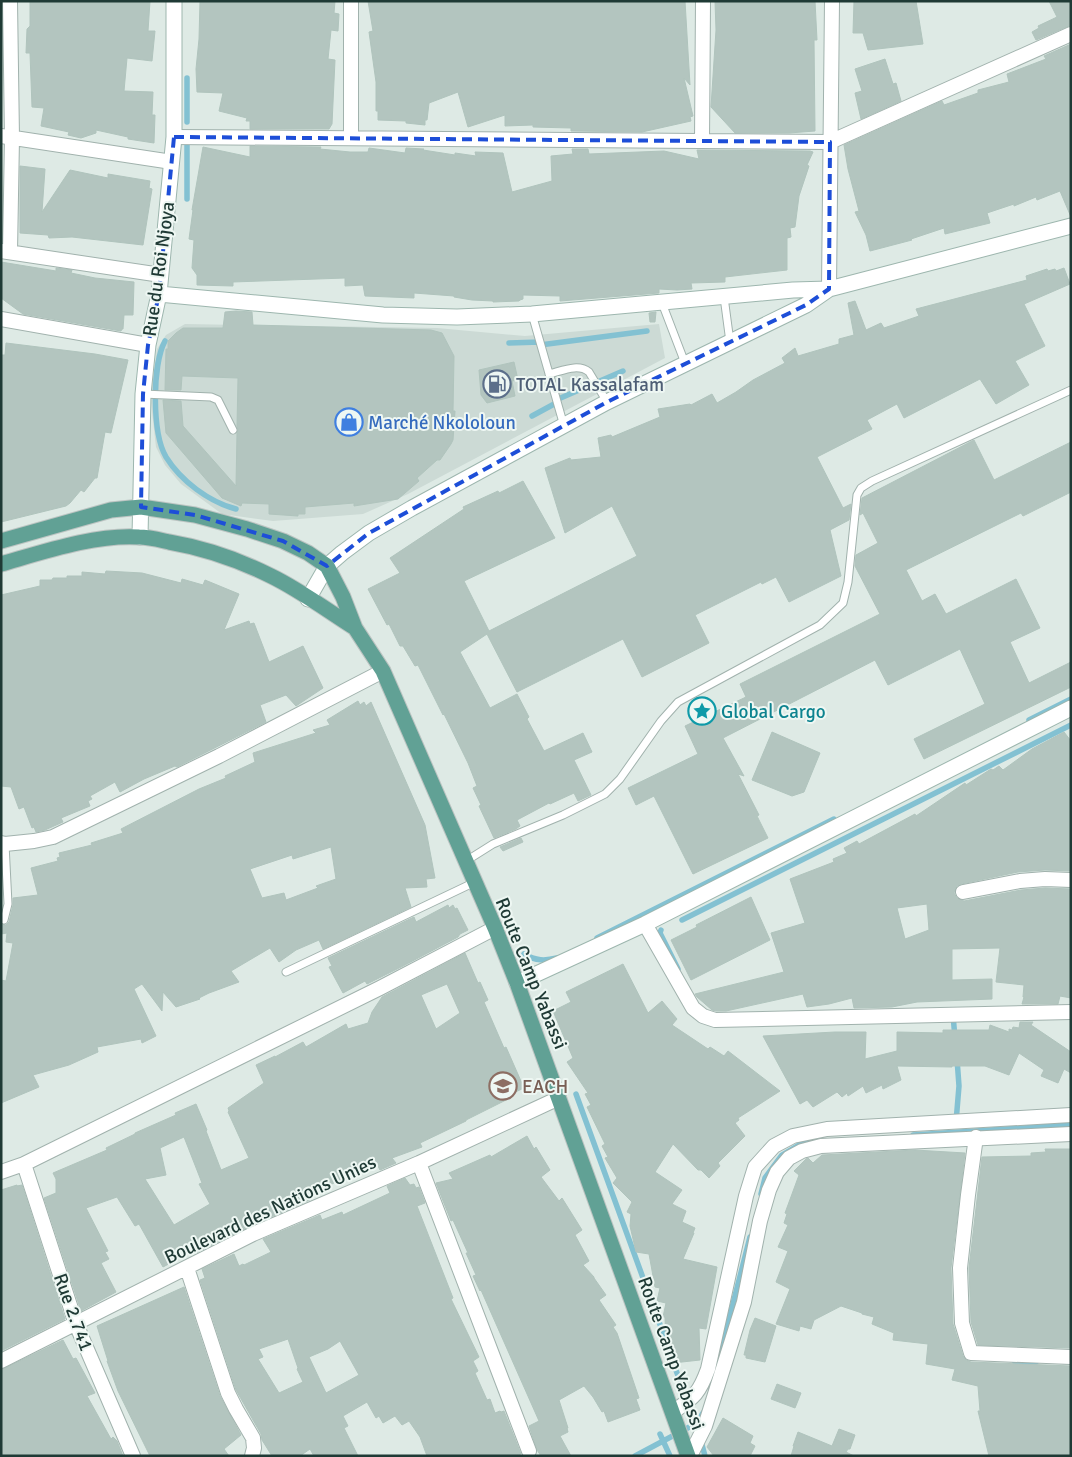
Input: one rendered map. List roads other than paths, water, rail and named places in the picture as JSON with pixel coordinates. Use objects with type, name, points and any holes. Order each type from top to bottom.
[{"type":"main road","points":[[1,541],[111,510],[141,507],[196,514],[283,541],[308,553],[328,566],[355,628]]},
{"type":"main road","points":[[1,564],[89,541],[140,536],[186,545],[272,576],[355,628]]},
{"type":"main road","name":"Route Camp Yabassi","points":[[355,628],[383,671],[517,983],[687,1452]]},
{"type":"street","points":[[10,1],[6,251],[161,275]]},
{"type":"street","name":"Rue du Roi Njoya","points":[[140,536],[143,394],[148,344],[159,294],[174,137],[174,1]]},
{"type":"street","points":[[350,138],[351,1]]},
{"type":"street","points":[[702,141],[703,1]]},
{"type":"street","points":[[829,289],[832,1]]},
{"type":"street","points":[[174,137],[830,142],[1071,34]]},
{"type":"street","points":[[7,137],[172,162]]},
{"type":"street","points":[[159,294],[383,315],[457,317],[532,314],[793,290],[829,289],[1071,226]]},
{"type":"street","points":[[308,599],[328,566],[369,533],[607,402],[806,305],[829,289]]},
{"type":"street","points":[[1,319],[148,344]]},
{"type":"street","points":[[3,843],[34,841],[53,837],[219,756],[383,671]]},
{"type":"street","points":[[517,983],[646,924],[1071,708]]},
{"type":"street","points":[[963,892],[1020,881],[1045,879],[1071,880]]},
{"type":"street","points":[[646,924],[693,1008],[703,1016],[715,1020],[1071,1012]]},
{"type":"street","points":[[1,1172],[24,1164],[380,988],[494,928]]},
{"type":"street","name":"Boulevard des Nations Unies","points":[[1,1361],[253,1234],[419,1163],[559,1098]]},
{"type":"street","points":[[674,1416],[693,1398],[702,1385],[708,1369],[746,1196],[755,1167],[774,1146],[793,1136],[826,1129],[1071,1115]]},
{"type":"street","points":[[687,1452],[705,1426],[744,1302],[768,1190],[777,1172],[789,1158],[802,1150],[821,1146],[1071,1134]]},
{"type":"street","points":[[976,1138],[960,1268],[962,1323],[971,1353],[1071,1357]]},
{"type":"street","points":[[419,1163],[529,1451]]},
{"type":"street","name":"Rue 2.741","points":[[24,1164],[76,1324],[132,1456]]},
{"type":"street","points":[[187,1268],[228,1393],[253,1438],[254,1448],[252,1456]]},
{"type":"lane","points":[[724,297],[730,342]]},
{"type":"lane","points":[[662,303],[685,363]]},
{"type":"lane","points":[[532,314],[564,426]]},
{"type":"lane","points":[[550,374],[576,367],[584,368],[607,402]]},
{"type":"lane","points":[[465,861],[493,844],[563,815],[605,794],[620,779],[661,721],[678,702],[826,620],[843,603],[848,582],[857,495],[861,488],[872,481],[1071,390]]},
{"type":"lane","points":[[143,394],[211,397],[218,400],[234,430]]},
{"type":"lane","points":[[3,843],[8,904],[4,920]]},
{"type":"lane","points":[[286,972],[474,882]]},
{"type":"waterway","points":[[187,78],[187,122]]},
{"type":"waterway","points":[[187,142],[187,199]]},
{"type":"waterway","points":[[509,343],[540,342],[540,345],[647,331]]},
{"type":"waterway","points":[[165,341],[158,366],[155,399],[161,446],[172,466],[196,489],[206,496],[236,509]]},
{"type":"waterway","points":[[532,416],[556,403],[556,400],[623,371]]},
{"type":"waterway","points":[[1029,720],[1071,699]]},
{"type":"waterway","points":[[682,920],[1071,725]]},
{"type":"waterway","points":[[597,938],[834,819]]},
{"type":"waterway","points":[[661,930],[660,933],[678,969]]},
{"type":"waterway","points":[[524,954],[540,960],[557,958]]},
{"type":"waterway","points":[[953,1015],[955,1038]]},
{"type":"waterway","points":[[956,1122],[959,1086],[957,1059]]},
{"type":"waterway","points":[[576,1094],[666,1341]]},
{"type":"waterway","points":[[913,1135],[1071,1125]]},
{"type":"waterway","points":[[761,1194],[765,1178],[782,1155],[804,1142],[819,1141]]},
{"type":"waterway","points":[[719,1359],[750,1237]]},
{"type":"waterway","points":[[667,1346],[697,1427]]},
{"type":"waterway","points":[[1015,1362],[1036,1362]]},
{"type":"waterway","points":[[635,1456],[697,1423],[703,1413]]},
{"type":"waterway","points":[[660,1434],[670,1456]]},
{"type":"waterway","points":[[701,1441],[705,1456]]},
{"type":"place","name":"TOTAL Kassalafam","points":[[497,384]]},
{"type":"place","name":"Marché Nkololoun","points":[[349,422]]},
{"type":"place","name":"Global Cargo","points":[[702,711]]},
{"type":"place","name":"EACH","points":[[503,1086]]}]
